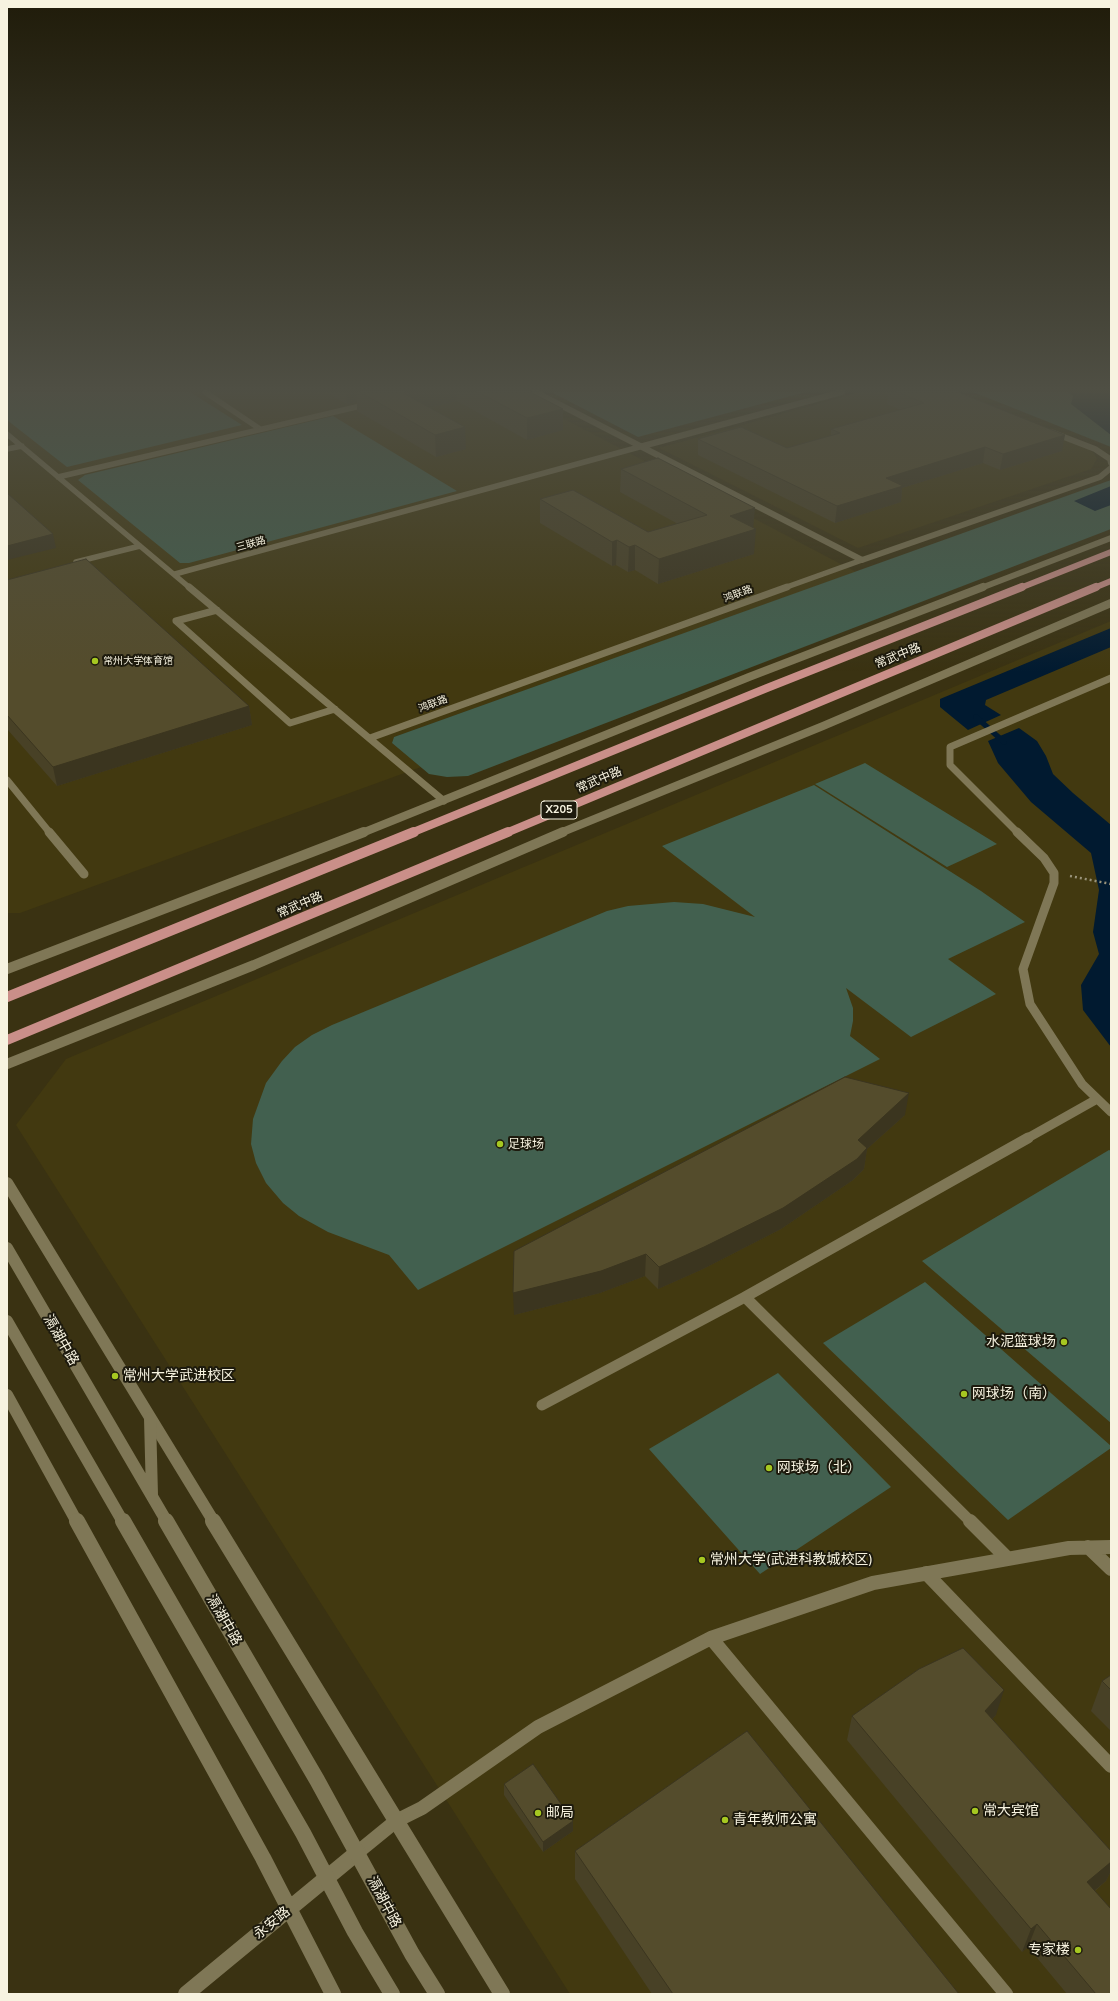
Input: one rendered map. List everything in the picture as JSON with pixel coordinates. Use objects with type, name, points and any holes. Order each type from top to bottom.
[{"type":"main road","name":"常武中路","points":[[7,997],[766,688],[1111,552]]},
{"type":"main road","name":"常武中路","points":[[7,1040],[1111,581]]},
{"type":"street","points":[[718,485],[862,560]]},
{"type":"street","name":"鸿联路","points":[[862,560],[1076,485]]},
{"type":"street","points":[[7,969],[444,801],[749,677],[1111,538]]},
{"type":"street","points":[[7,1064],[254,965],[505,855],[823,726],[1111,603]]},
{"type":"street","points":[[7,1069],[25,1057]]},
{"type":"street","points":[[7,1183],[502,1994]]},
{"type":"street","name":"滆湖中路","points":[[7,1248],[358,1852],[405,1942],[437,1994]]},
{"type":"street","points":[[7,1321],[328,1878],[355,1932],[392,1994]]},
{"type":"street","points":[[7,1395],[263,1858],[333,1994]]},
{"type":"street","points":[[150,1418],[152,1497]]},
{"type":"street","name":"永安路","points":[[186,1994],[358,1852]]},
{"type":"lane","points":[[68,485],[444,801]]},
{"type":"lane","name":"三联路","points":[[175,574],[498,485]]},
{"type":"lane","points":[[66,565],[140,546]]},
{"type":"lane","name":"鸿联路","points":[[370,738],[862,560]]},
{"type":"lane","points":[[217,610],[176,621],[290,724],[335,709]]},
{"type":"lane","points":[[1111,678],[950,747],[950,765],[1044,858],[1054,873],[1054,883],[1023,969],[1030,1004],[1082,1084],[1111,1112]]},
{"type":"lane","points":[[7,780],[84,874]]},
{"type":"lane","points":[[542,1405],[745,1297],[1097,1098]]},
{"type":"lane","points":[[745,1297],[1008,1559]]},
{"type":"lane","points":[[358,1852],[396,1821],[422,1808],[538,1727],[710,1638],[873,1583],[1069,1548],[1111,1547]]},
{"type":"lane","points":[[1088,1548],[1111,1569]]},
{"type":"lane","points":[[926,1573],[1111,1766]]},
{"type":"lane","points":[[710,1638],[1006,1994]]},
{"type":"path","points":[[1088,880],[1111,884]]},
{"type":"shaded area","points":[[7,485],[691,485],[856,572],[394,737],[392,743],[421,767],[20,913],[7,913]]},
{"type":"shaded area","points":[[733,485],[1043,485],[858,548]]},
{"type":"shaded area","name":"常州大学(武进科教城校区)","points":[[1111,621],[1111,1994],[570,1994],[16,1125],[66,1059]]},
{"type":"green space","points":[[85,485],[448,485],[457,491],[189,563],[180,563]]},
{"type":"green space","points":[[1096,485],[1111,485],[1111,529],[468,776],[447,777],[429,774],[392,743],[394,737]]},
{"type":"green space","points":[[865,763],[997,844],[947,867],[815,784]]},
{"type":"green space","points":[[814,785],[981,891],[1025,922],[948,959],[996,994],[911,1037],[846,988],[853,1008],[853,1021],[850,1036],[880,1059],[418,1290],[389,1255],[328,1232],[299,1216],[283,1203],[266,1183],[256,1163],[251,1144],[253,1119],[266,1083],[282,1061],[295,1047],[312,1035],[332,1025],[607,911],[628,906],[674,902],[703,904],[755,917],[662,846]]},
{"type":"green space","name":"水泥篮球场","points":[[1109,1150],[1111,1151],[1111,1423],[922,1261]]},
{"type":"green space","name":"网球场（南）","points":[[925,1282],[1111,1446],[1111,1448],[1008,1520],[823,1343]]},
{"type":"green space","name":"网球场（北）","points":[[778,1373],[891,1487],[760,1574],[649,1449]]},
{"type":"water","points":[[1111,486],[1111,505],[1095,511],[1074,501]]},
{"type":"water","points":[[1111,628],[1111,647],[986,700],[985,705],[1001,715],[968,730],[940,707],[940,699]]},
{"type":"water","points":[[1019,728],[1037,741],[1046,756],[1053,774],[1111,825],[1111,1047],[1083,1010],[1081,985],[1099,954],[1093,932],[1099,890],[1091,853],[1031,802],[998,763],[988,741]]},
{"type":"building","points":[[652,485],[711,485],[755,508],[730,516],[756,529],[659,559],[635,545],[629,547],[617,540],[612,542],[540,499],[573,490],[648,532],[707,515]]},
{"type":"building","points":[[794,485],[903,486],[837,506]]},
{"type":"building","points":[[7,493],[53,534],[7,546]]},
{"type":"building","name":"常州大学体育馆","points":[[86,559],[249,706],[53,767],[7,715],[7,580]]},
{"type":"building","points":[[845,1077],[909,1093],[858,1140],[867,1148],[857,1159],[783,1208],[704,1247],[659,1267],[646,1254],[601,1271],[513,1293],[514,1251]]},
{"type":"building","name":"常大宾馆","points":[[963,1648],[1004,1690],[985,1711],[1111,1851],[1111,1862],[1087,1882],[1111,1909],[1111,1994],[1096,1994],[1037,1924],[1031,1929],[852,1716],[919,1669]]},
{"type":"building","points":[[1111,1675],[1111,1690],[1102,1681]]},
{"type":"building","name":"青年教师公寓","points":[[747,1731],[959,1994],[673,1994],[575,1851]]},
{"type":"building","name":"邮局","points":[[533,1764],[573,1821],[543,1842],[504,1784]]},
{"type":"waterway","points":[[976,717],[1004,742]]},
{"type":"place","name":"常州大学体育馆","points":[[95,661]]},
{"type":"place","name":"足球场","points":[[500,1144]]},
{"type":"place","name":"水泥篮球场","points":[[1064,1342]]},
{"type":"place","name":"常州大学武进校区","points":[[115,1376]]},
{"type":"place","name":"网球场（南）","points":[[964,1394]]},
{"type":"place","name":"网球场（北）","points":[[769,1468]]},
{"type":"place","name":"常州大学(武进科教城校区)","points":[[702,1560]]},
{"type":"place","name":"常大宾馆","points":[[975,1811]]},
{"type":"place","name":"邮局","points":[[538,1813]]},
{"type":"place","name":"青年教师公寓","points":[[725,1820]]},
{"type":"place","name":"专家楼","points":[[1078,1950]]}]
